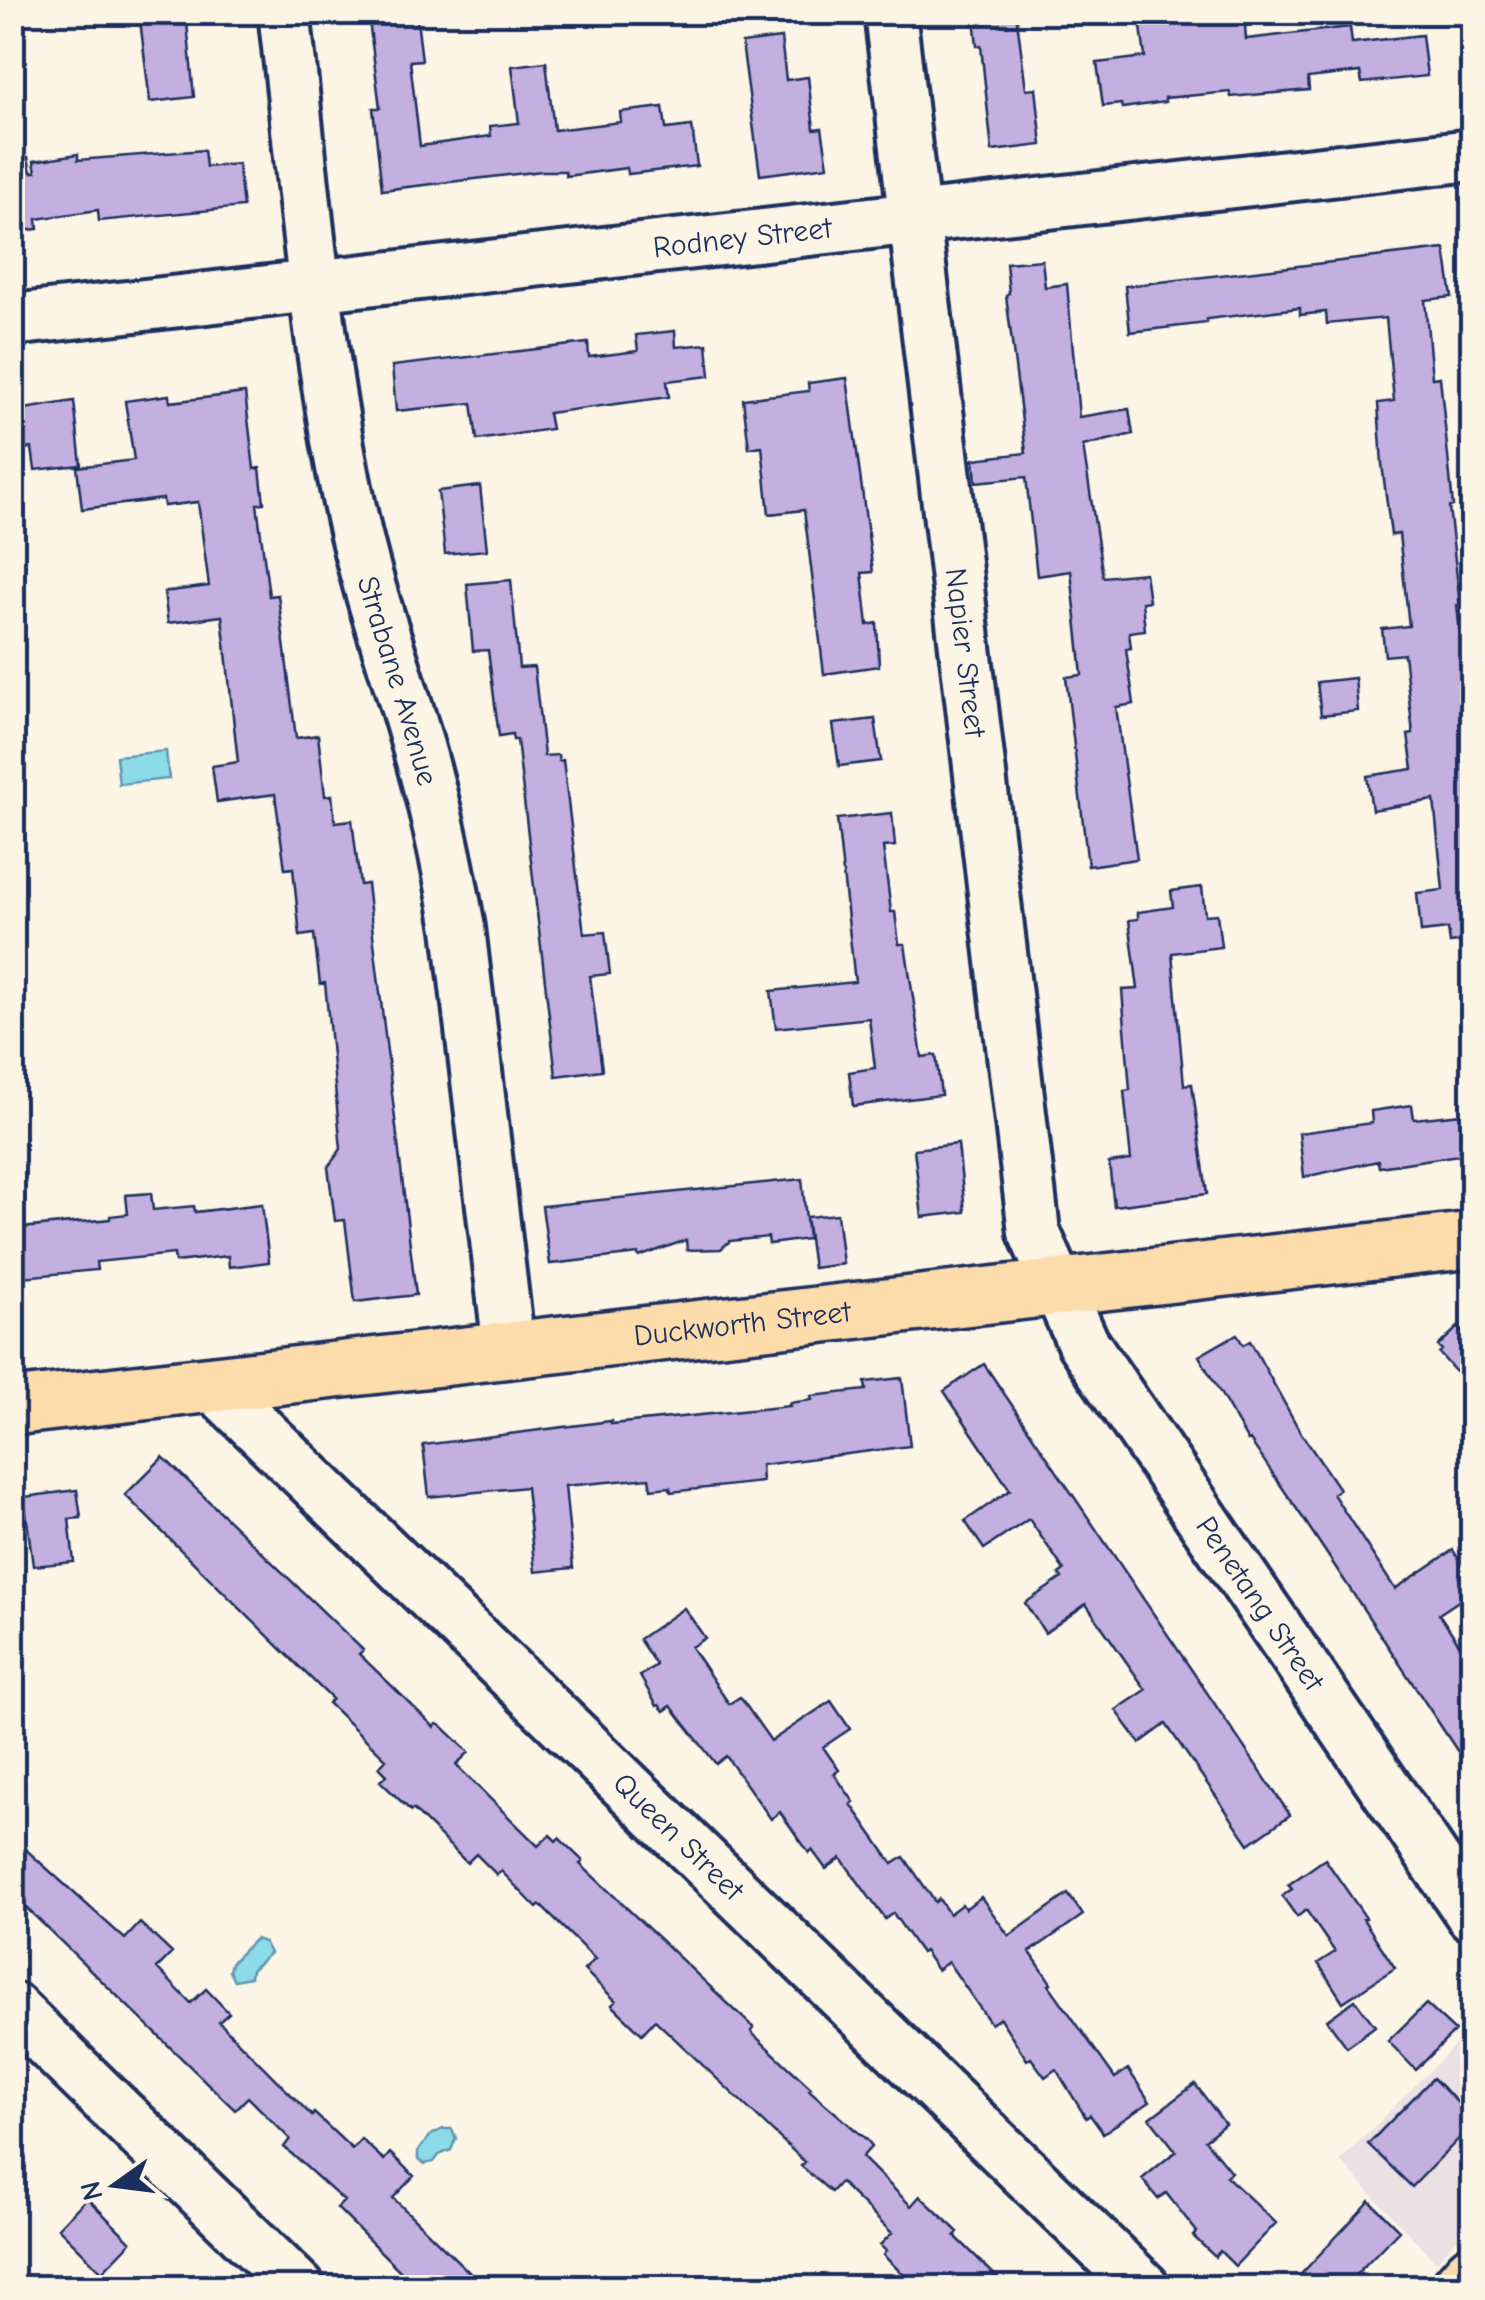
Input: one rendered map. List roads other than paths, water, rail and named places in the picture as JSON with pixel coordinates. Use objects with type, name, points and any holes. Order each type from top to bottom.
[{"type":"main road","name":"Duckworth Street","points":[[12,1407],[1472,1240]]},
{"type":"main road","points":[[1459,2288],[1472,2273]]},
{"type":"street","name":"Strabane Avenue","points":[[284,12],[334,423],[352,519],[417,742],[448,867],[509,1349]]},
{"type":"street","name":"Napier Street","points":[[890,12],[1034,1232],[1059,1287]]},
{"type":"street","name":"Rodney Street","points":[[12,320],[1472,154]]},
{"type":"street","name":"Penetang Street","points":[[1059,1287],[1083,1343],[1472,1915]]},
{"type":"street","name":"Queen Street","points":[[212,1384],[1144,2288]]},
{"type":"street","points":[[12,2008],[299,2288]]},
{"type":"water","points":[[166,751],[169,779],[119,784],[116,756]]},
{"type":"water","points":[[255,1939],[264,1942],[270,1953],[251,1970],[250,1977],[234,1980],[229,1971],[231,1963]]},
{"type":"water","points":[[452,2129],[456,2138],[451,2150],[425,2164],[418,2159],[418,2151],[431,2135]]}]
